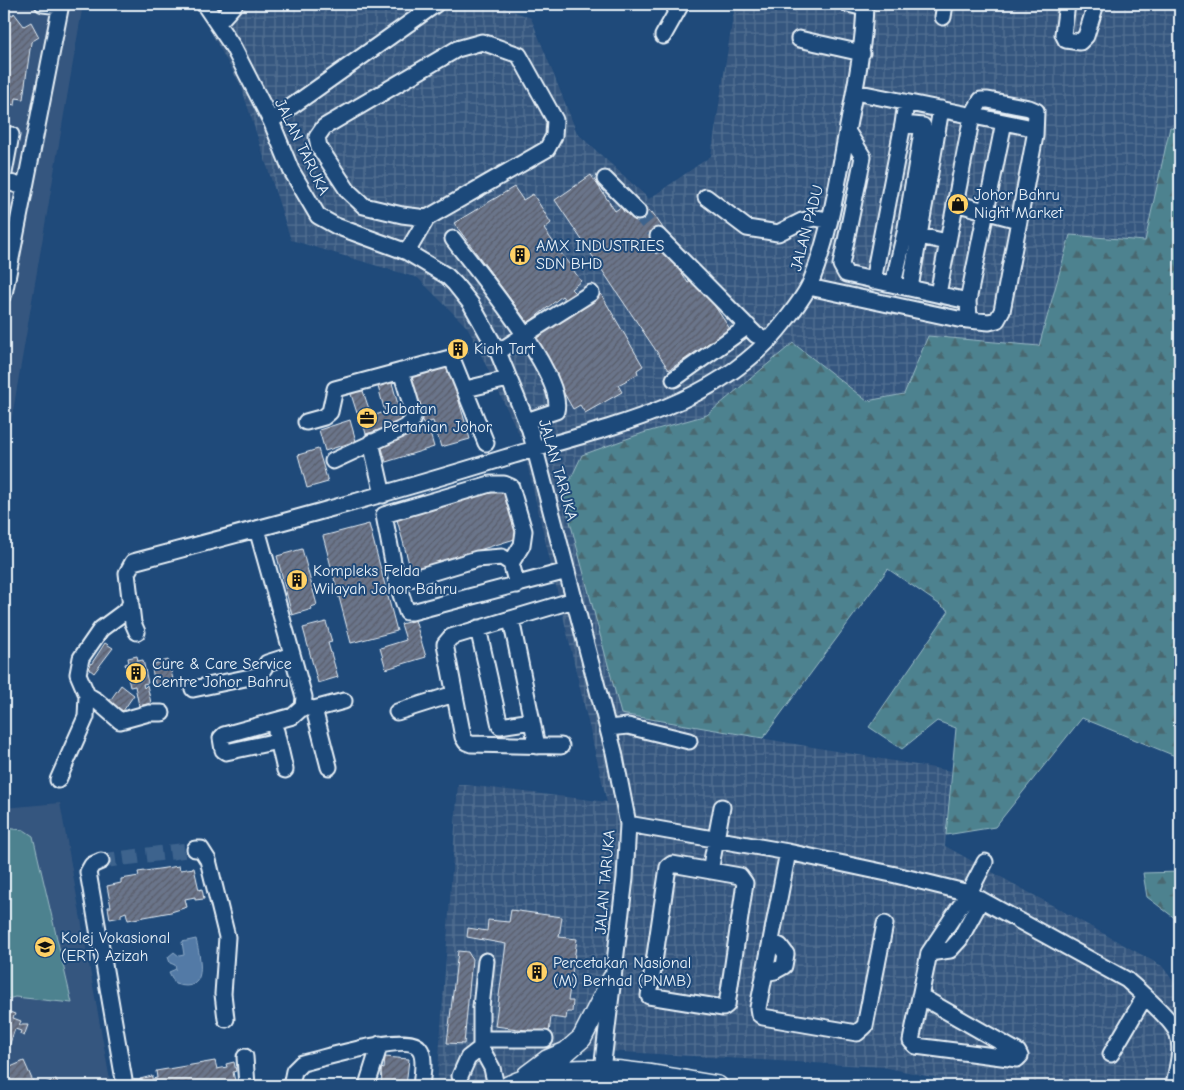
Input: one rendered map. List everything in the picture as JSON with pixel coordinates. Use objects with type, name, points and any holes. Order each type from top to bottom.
[{"type":"main road","points":[[513,1084],[548,1060],[566,1052],[582,1038],[612,979]]},
{"type":"main road","points":[[513,1084],[553,1073],[602,1070],[718,1086]]},
{"type":"street","points":[[4,294],[60,5],[43,4]]},
{"type":"street","name":"JALAN TARUKA","points":[[204,4],[218,23],[271,121],[290,170],[318,216],[336,226],[407,252],[447,276],[467,299],[498,352],[526,421],[536,449],[608,728],[628,824],[625,878],[602,1070]]},
{"type":"street","points":[[218,23],[234,4]]},
{"type":"street","points":[[271,121],[436,4]]},
{"type":"street","points":[[663,36],[681,4]]},
{"type":"street","points":[[848,4],[865,6]]},
{"type":"street","points":[[1067,4],[1063,34],[1066,40],[1080,42],[1086,36],[1096,4]]},
{"type":"street","name":"JALAN PADU","points":[[137,632],[133,624],[127,573],[134,562],[383,495],[618,424],[702,392],[728,375],[769,340],[809,287],[828,220],[855,92],[862,53],[865,6]]},
{"type":"street","points":[[799,39],[862,53]]},
{"type":"street","points":[[407,252],[427,218],[546,149],[554,136],[554,120],[520,55],[482,42],[457,49],[324,127],[317,137],[319,147],[348,191],[364,206],[402,215],[427,218]]},
{"type":"street","points":[[855,92],[1028,127],[1034,131]]},
{"type":"street","points":[[809,287],[884,304],[969,319],[989,322],[997,320],[1002,311],[1035,136],[1034,131],[1039,105],[1030,108],[981,100],[972,116],[938,294]]},
{"type":"street","points":[[873,281],[906,103]]},
{"type":"street","points":[[893,284],[905,234],[926,106]]},
{"type":"street","points":[[910,288],[941,109]]},
{"type":"street","points":[[969,319],[968,301],[1004,122]]},
{"type":"street","points":[[903,124],[938,128]]},
{"type":"street","points":[[847,131],[863,157],[841,265],[846,274],[968,301]]},
{"type":"street","points":[[4,173],[8,135],[34,138]]},
{"type":"street","points":[[605,179],[638,212]]},
{"type":"street","points":[[4,181],[24,187]]},
{"type":"street","points":[[706,198],[747,228],[778,233],[802,221],[815,218],[828,220]]},
{"type":"street","points":[[955,203],[1018,220]]},
{"type":"street","points":[[658,236],[756,334],[769,340]]},
{"type":"street","points":[[920,236],[947,242]]},
{"type":"street","points":[[453,239],[525,336],[552,384],[558,404],[556,410],[526,421]]},
{"type":"street","points":[[455,284],[474,267]]},
{"type":"street","points":[[467,299],[488,285]]},
{"type":"street","points":[[498,352],[591,293]]},
{"type":"street","points":[[674,379],[748,326]]},
{"type":"street","points":[[306,422],[324,417],[330,412],[334,389],[450,358],[466,389],[486,443]]},
{"type":"street","points":[[333,461],[406,427],[412,420],[414,414],[401,372]]},
{"type":"street","points":[[466,389],[508,379]]},
{"type":"street","points":[[371,442],[383,495]]},
{"type":"street","points":[[511,563],[522,545],[524,532],[511,487],[504,484],[490,484],[384,515],[397,584],[407,612],[567,571]]},
{"type":"street","points":[[257,529],[304,697],[329,767]]},
{"type":"street","points":[[397,584],[477,560],[502,557],[511,563],[517,585]]},
{"type":"street","points":[[561,746],[472,744],[466,742],[445,647],[446,641],[451,637],[574,600]]},
{"type":"street","points":[[58,780],[86,716],[86,695],[78,674],[80,658],[101,629],[128,609],[131,601]]},
{"type":"street","points":[[512,619],[537,746]]},
{"type":"street","points":[[478,628],[500,726],[532,721]]},
{"type":"street","points":[[193,689],[260,675],[267,664],[292,655]]},
{"type":"street","points":[[396,712],[454,694]]},
{"type":"street","points":[[86,695],[97,701],[120,721],[149,713],[162,713]]},
{"type":"street","points":[[278,741],[228,752],[223,750],[221,738],[224,735],[293,716],[309,708],[344,701]]},
{"type":"street","points":[[274,722],[285,770]]},
{"type":"street","points":[[608,728],[628,726],[689,741]]},
{"type":"street","points":[[710,871],[722,807]]},
{"type":"street","points":[[628,824],[788,852],[896,875],[975,897],[1120,976],[1145,996],[1168,1020],[1178,1035],[1180,1054],[1174,1086]]},
{"type":"street","points":[[196,849],[205,853],[208,860],[227,937],[223,994],[226,1019]]},
{"type":"street","points":[[788,852],[758,1008],[759,1014],[763,1017],[857,1033],[862,1031],[865,1026],[885,924]]},
{"type":"street","points":[[101,861],[92,864],[88,872],[125,1086]]},
{"type":"street","points":[[920,996],[1018,1052],[1020,1056],[1017,1059],[916,1046],[911,1041],[912,1032],[929,953],[975,897],[985,862]]},
{"type":"street","points":[[672,864],[710,871],[740,876],[745,883],[726,1007],[649,996],[668,867],[672,864]]},
{"type":"street","points":[[486,961],[481,1007],[481,1044],[492,1068],[496,1086]]},
{"type":"street","points":[[1111,1054],[1145,996]]},
{"type":"street","points":[[460,1076],[468,1058],[481,1044],[546,1039]]},
{"type":"street","points":[[291,1086],[294,1071],[302,1063],[380,1044],[411,1042],[418,1046],[422,1052],[421,1086]]},
{"type":"street","points":[[368,1082],[380,1044]]},
{"type":"street","points":[[245,1057],[247,1086]]},
{"type":"shaded area","points":[[4,4],[83,4],[4,463]]},
{"type":"shaded area","points":[[195,4],[496,4],[531,18],[577,133],[649,199],[711,156],[735,4],[1180,4],[1180,129],[1170,127],[1145,241],[1070,235],[1039,346],[928,336],[904,394],[867,401],[793,343],[707,415],[643,433],[621,714],[951,771],[945,846],[1162,966],[1180,990],[1180,1086],[976,1086],[883,1067],[589,1050],[493,1086],[437,1086],[458,784],[607,802],[521,438],[468,328],[418,278],[291,240],[241,86]]},
{"type":"shaded area","name":"Kolej Vokasional (ERT) Azizah","points":[[60,803],[111,1086],[4,1086],[4,808]]},
{"type":"shaded area","points":[[196,939],[200,964],[198,979],[194,984],[186,986],[175,984],[169,972],[176,969],[175,965],[170,963],[168,957],[174,952],[179,956],[184,955],[182,942]]},
{"type":"green space","points":[[1170,127],[1180,129],[1180,758],[1082,718],[995,827],[946,835],[956,728],[937,721],[902,749],[869,727],[949,611],[888,569],[763,738],[621,714],[563,495],[582,455],[643,433],[707,415],[793,343],[867,401],[904,394],[928,336],[1039,346],[1070,235],[1145,241]]},
{"type":"green space","points":[[4,828],[24,830],[33,836],[72,1003],[15,997],[4,1000]]},
{"type":"green space","points":[[1180,872],[1180,922],[1147,897],[1143,873]]},
{"type":"building","points":[[4,13],[13,15],[14,13],[24,26],[31,22],[39,37],[31,42],[23,99],[16,98],[15,105],[4,103]]},
{"type":"building","points":[[591,175],[615,211],[621,207],[624,212],[628,209],[632,216],[646,206],[652,212],[665,231],[648,242],[656,254],[664,248],[688,283],[696,278],[730,329],[669,370],[555,200]]},
{"type":"building","name":"AMX INDUSTRIES SDN BHD","points":[[514,187],[523,200],[533,194],[551,223],[544,229],[581,281],[571,289],[576,294],[566,301],[562,296],[528,323],[454,223]]},
{"type":"building","points":[[601,294],[643,366],[637,370],[638,374],[618,385],[622,392],[585,413],[580,405],[573,409],[531,335]]},
{"type":"building","name":"Kiah Tart","points":[[458,338],[468,352],[457,360],[448,346]]},
{"type":"building","points":[[447,360],[470,439],[441,447],[433,421],[423,424],[409,378],[415,376],[413,370]]},
{"type":"building","points":[[391,379],[403,423],[366,434],[362,419],[385,412],[377,383]]},
{"type":"building","points":[[361,385],[369,409],[357,413],[349,388]]},
{"type":"building","points":[[350,420],[356,441],[325,451],[319,430]]},
{"type":"building","points":[[428,426],[434,447],[386,462],[380,441]]},
{"type":"building","points":[[318,449],[328,482],[307,488],[298,455]]},
{"type":"building","points":[[507,489],[518,538],[411,571],[396,516]]},
{"type":"building","points":[[369,524],[397,631],[351,643],[323,536]]},
{"type":"building","name":"Kompleks Felda Wilayah Johor Bahru","points":[[302,549],[317,605],[311,607],[312,609],[292,615],[277,556]]},
{"type":"building","points":[[415,620],[426,657],[386,669],[380,648],[406,640],[401,624]]},
{"type":"building","name":"Kompleks Felda Wilayah Johor Bahru","points":[[326,622],[332,642],[328,643],[338,677],[318,683],[303,628]]},
{"type":"building","name":"Cure & Care Service Centre Johor Bahru","points":[[105,643],[113,648],[94,673],[89,669],[90,666]]},
{"type":"building","name":"Cure & Care Service Centre Johor Bahru","points":[[137,656],[138,661],[143,660],[148,683],[143,684],[144,688],[147,685],[151,703],[139,706],[135,686],[130,687],[125,664],[129,663],[128,658]]},
{"type":"building","name":"Cure & Care Service Centre Johor Bahru","points":[[168,660],[174,683],[156,687],[151,665]]},
{"type":"building","name":"Cure & Care Service Centre Johor Bahru","points":[[121,685],[134,695],[123,711],[109,702]]},
{"type":"building","points":[[179,866],[180,870],[194,868],[199,890],[202,889],[204,899],[195,900],[195,897],[185,899],[187,907],[171,912],[128,920],[126,912],[121,914],[121,917],[110,919],[108,907],[111,907],[107,886],[121,883],[121,879],[139,876],[138,872]]},
{"type":"building","name":"Percetakan Nasional (M) Berhad (PNMB)","points":[[511,910],[562,917],[559,937],[577,939],[568,1001],[573,1001],[572,1012],[567,1012],[566,1019],[551,1017],[549,1033],[495,1026],[506,944],[467,937],[468,928],[487,931],[488,920],[509,922]]},
{"type":"building","points":[[458,951],[468,952],[472,959],[464,1044],[447,1043]]},
{"type":"building","points":[[7,1011],[15,1014],[13,1018],[21,1021],[19,1025],[28,1025],[24,1036],[20,1034],[21,1031],[15,1029],[9,1046],[6,1044],[4,1049],[4,1014]]},
{"type":"building","points":[[385,1057],[409,1059],[406,1086],[382,1086],[381,1068],[384,1069]]},
{"type":"building","points":[[24,1061],[35,1086],[4,1086],[4,1070]]},
{"type":"building","points":[[215,1061],[217,1069],[227,1067],[226,1064],[234,1062],[236,1071],[233,1072],[236,1086],[141,1086],[140,1079],[152,1076],[152,1079],[157,1078],[156,1071]]},
{"type":"building","points":[[56,1079],[59,1086],[40,1086]]},
{"type":"tunnel","points":[[638,212],[658,236]]},
{"type":"tunnel","points":[[101,861],[195,849]]},
{"type":"place","name":"Johor Bahru Night Market","points":[[958,204]]},
{"type":"place","name":"AMX INDUSTRIES SDN BHD","points":[[520,255]]},
{"type":"place","name":"Kiah Tart","points":[[458,349]]},
{"type":"place","name":"Jabatan Pertanian Johor","points":[[367,418]]},
{"type":"place","name":"Kompleks Felda Wilayah Johor Bahru","points":[[297,580]]},
{"type":"place","name":"Cure & Care Service Centre Johor Bahru","points":[[136,673]]},
{"type":"place","name":"Kolej Vokasional (ERT) Azizah","points":[[45,947]]},
{"type":"place","name":"Percetakan Nasional (M) Berhad (PNMB)","points":[[537,972]]}]
